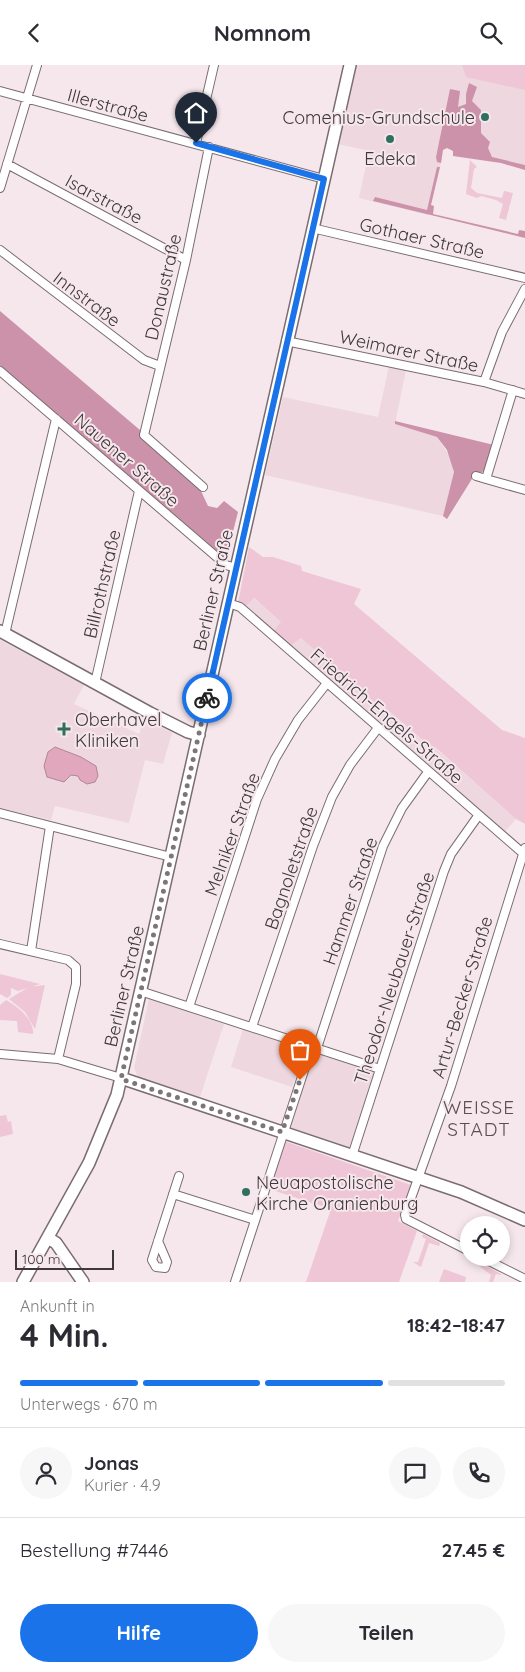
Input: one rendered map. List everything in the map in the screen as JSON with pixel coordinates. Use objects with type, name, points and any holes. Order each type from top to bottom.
[{"type":"main road","name":"Berliner Straße","points":[[23,1282],[100,1140],[121,1079],[286,341],[350,65]]},
{"type":"main road","points":[[3,633],[188,733],[199,735]]},
{"type":"main road","points":[[121,1079],[419,1178],[479,1199],[525,1219]]},
{"type":"main road","points":[[48,1238],[56,1243],[83,1282]]},
{"type":"street","points":[[0,188],[37,65]]},
{"type":"street","points":[[196,143],[214,65]]},
{"type":"street","name":"Illerstraße","points":[[0,91],[324,179]]},
{"type":"street","name":"Donaustraße","points":[[203,487],[144,435],[186,260],[209,147]]},
{"type":"street","name":"Isarstraße","points":[[7,164],[186,260]]},
{"type":"street","name":"Gothaer Straße","points":[[312,227],[525,278]]},
{"type":"street","name":"Innstraße","points":[[0,250],[144,360],[160,366]]},
{"type":"street","points":[[484,382],[502,332],[525,289]]},
{"type":"street","name":"Weimarer Straße","points":[[286,341],[484,382],[525,394]]},
{"type":"street","name":"Nauener Straße","points":[[0,371],[226,565],[236,568]]},
{"type":"street","points":[[486,479],[513,391]]},
{"type":"street","points":[[3,633],[56,419]]},
{"type":"street","points":[[476,476],[525,490]]},
{"type":"street","name":"Billrothstraße","points":[[95,683],[139,491]]},
{"type":"street","name":"Friedrich-Engels-Straße","points":[[228,603],[240,607],[478,816],[524,852]]},
{"type":"street","name":"Melniker Straße","points":[[189,1007],[257,799],[275,759],[298,720],[327,683]]},
{"type":"street","name":"Bagnoletstraße","points":[[252,1027],[312,847],[332,797],[350,765],[378,728]]},
{"type":"street","name":"Hammer Straße","points":[[235,1282],[282,1132],[314,1047],[383,846],[402,808],[428,772]]},
{"type":"street","points":[[0,813],[171,857]]},
{"type":"street","name":"Theodor-Neubauer-Straße","points":[[352,1156],[444,871],[452,854],[478,816]]},
{"type":"street","points":[[31,951],[50,826]]},
{"type":"street","name":"Artur-Becker-Straße","points":[[460,1246],[406,1219],[451,1086],[524,852]]},
{"type":"street","points":[[0,943],[68,960],[76,967],[76,985],[58,1059]]},
{"type":"street","points":[[140,991],[380,1069]]},
{"type":"street","points":[[0,1054],[58,1059],[121,1079]]},
{"type":"street","points":[[158,1241],[179,1176]]},
{"type":"street","points":[[173,1194],[255,1220]]},
{"type":"street","points":[[499,1266],[525,1279]]},
{"type":"shaded area","points":[[357,65],[525,65],[525,165],[439,145],[436,156],[442,158],[428,215],[359,198],[369,151],[338,144]]},
{"type":"shaded area","points":[[462,65],[525,65],[525,90],[466,77]]},
{"type":"shaded area","points":[[469,83],[477,87],[472,101],[481,110],[481,133],[490,142],[488,148],[492,157],[525,165],[525,170],[501,163],[453,156],[453,151],[447,148],[443,150],[441,163],[437,162],[436,157],[450,89],[460,91],[458,107],[466,104]]},
{"type":"shaded area","points":[[470,160],[477,167],[474,169],[471,188],[477,193],[502,198],[504,191],[513,193],[506,220],[499,218],[503,204],[496,200],[481,196],[477,198],[466,194]]},
{"type":"shaded area","points":[[437,167],[440,167],[431,205],[434,206],[433,214],[518,234],[519,230],[525,231],[525,238],[373,201],[375,197],[427,210]]},
{"type":"shaded area","points":[[0,311],[194,476],[208,506],[217,508],[224,501],[238,512],[227,555],[222,556],[0,366]]},
{"type":"shaded area","points":[[389,366],[406,370],[395,424],[437,437],[451,458],[454,472],[443,516],[265,475],[283,397],[378,417]]},
{"type":"shaded area","points":[[395,421],[494,445],[485,471],[475,474],[447,519],[443,516],[454,472],[447,450],[437,437],[395,424]]},
{"type":"shaded area","points":[[249,547],[263,557],[273,557],[301,566],[302,571],[361,589],[354,604],[502,730],[525,738],[525,824],[516,819],[435,747],[433,749],[382,705],[379,706],[301,638],[289,647],[272,633],[281,622],[254,598],[244,608],[238,603]]},
{"type":"shaded area","points":[[253,598],[281,622],[289,647],[301,638],[379,706],[382,705],[432,749],[434,747],[516,819],[502,835],[244,608]]},
{"type":"shaded area","name":"Oberhavel Kliniken","points":[[0,640],[84,685],[74,704],[139,734],[145,719],[172,733],[163,764],[145,760],[129,823],[55,806],[51,820],[0,808]]},
{"type":"shaded area","points":[[55,747],[81,757],[96,766],[98,776],[95,782],[87,784],[80,780],[78,776],[71,775],[64,782],[47,777],[44,766],[48,752]]},
{"type":"shaded area","points":[[0,974],[40,984],[18,991],[11,988],[11,995],[7,998],[0,994]]},
{"type":"shaded area","points":[[45,985],[35,1029],[25,1012],[9,999],[29,987]]},
{"type":"shaded area","points":[[149,999],[224,1024],[200,1097],[138,1077],[134,1068]]},
{"type":"shaded area","points":[[6,1000],[28,1018],[33,1034],[18,1032],[17,1021],[0,1020],[0,1005]]},
{"type":"shaded area","points":[[243,1029],[304,1050],[292,1087],[231,1067]]},
{"type":"shaded area","points":[[313,1052],[374,1072],[350,1147],[289,1127]]},
{"type":"shaded area","points":[[6,1115],[8,1122],[11,1121],[13,1134],[0,1137],[0,1116]]},
{"type":"shaded area","points":[[284,1141],[411,1185],[398,1221],[417,1231],[399,1282],[306,1282],[331,1209],[269,1189]]},
{"type":"shaded area","points":[[423,1234],[440,1243],[439,1246],[429,1243],[421,1267],[413,1262],[418,1262],[426,1239],[422,1237]]},
{"type":"shaded area","points":[[479,1266],[486,1266],[501,1274],[496,1274],[493,1282],[489,1282],[491,1275]]},
{"type":"shaded area","points":[[444,1269],[466,1277],[465,1282],[439,1282]]},
{"type":"way so far","points":[[207,698],[121,1079],[282,1132],[300,1080]]},
{"type":"place","name":"Comenius-Grundschule","points":[[485,117]]},
{"type":"place","name":"Edeka","points":[[390,139]]},
{"type":"place","name":"Oberhavel Kliniken","points":[[64,729]]},
{"type":"place","name":"Neuapostolische Kirche Oranienburg","points":[[246,1192]]},
{"type":"district","name":"WEISSE STADT","points":[[479,1118]]},
{"type":"route","points":[[196,143],[324,179],[207,698]]}]
